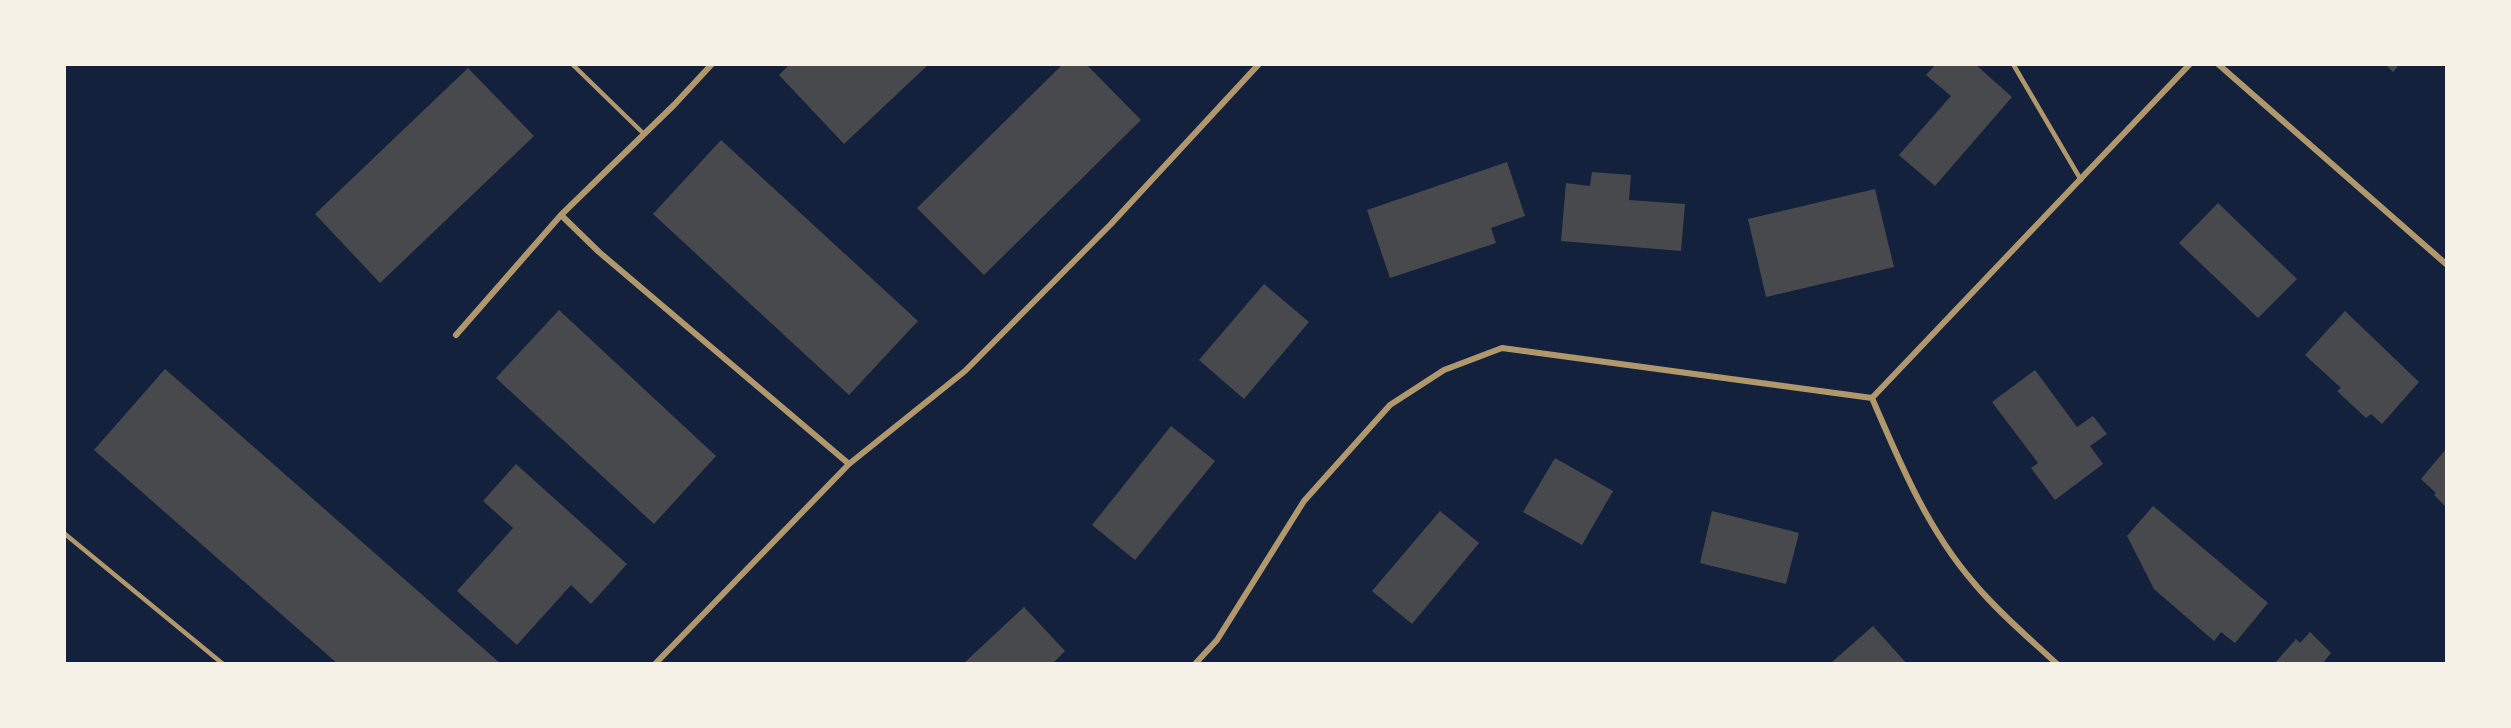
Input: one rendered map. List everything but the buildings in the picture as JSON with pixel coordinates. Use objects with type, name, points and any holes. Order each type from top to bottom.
[{"type":"street","points":[[456,335],[561,215],[712,64]]},
{"type":"street","points":[[655,663],[849,464],[965,372],[1111,225],[1259,64]]},
{"type":"street","points":[[1872,398],[2190,64]]},
{"type":"street","points":[[2218,64],[2446,264]]},
{"type":"street","points":[[561,215],[600,252],[849,464]]},
{"type":"street","points":[[1195,663],[1217,640],[1304,501],[1389,405],[1444,370],[1502,348],[1872,398]]},
{"type":"street","points":[[1872,398],[1908,481],[1939,534],[1974,583],[2057,663]]},
{"type":"lane","points":[[572,64],[644,134]]},
{"type":"lane","points":[[2013,64],[2080,180]]},
{"type":"lane","points":[[65,534],[223,663]]}]
